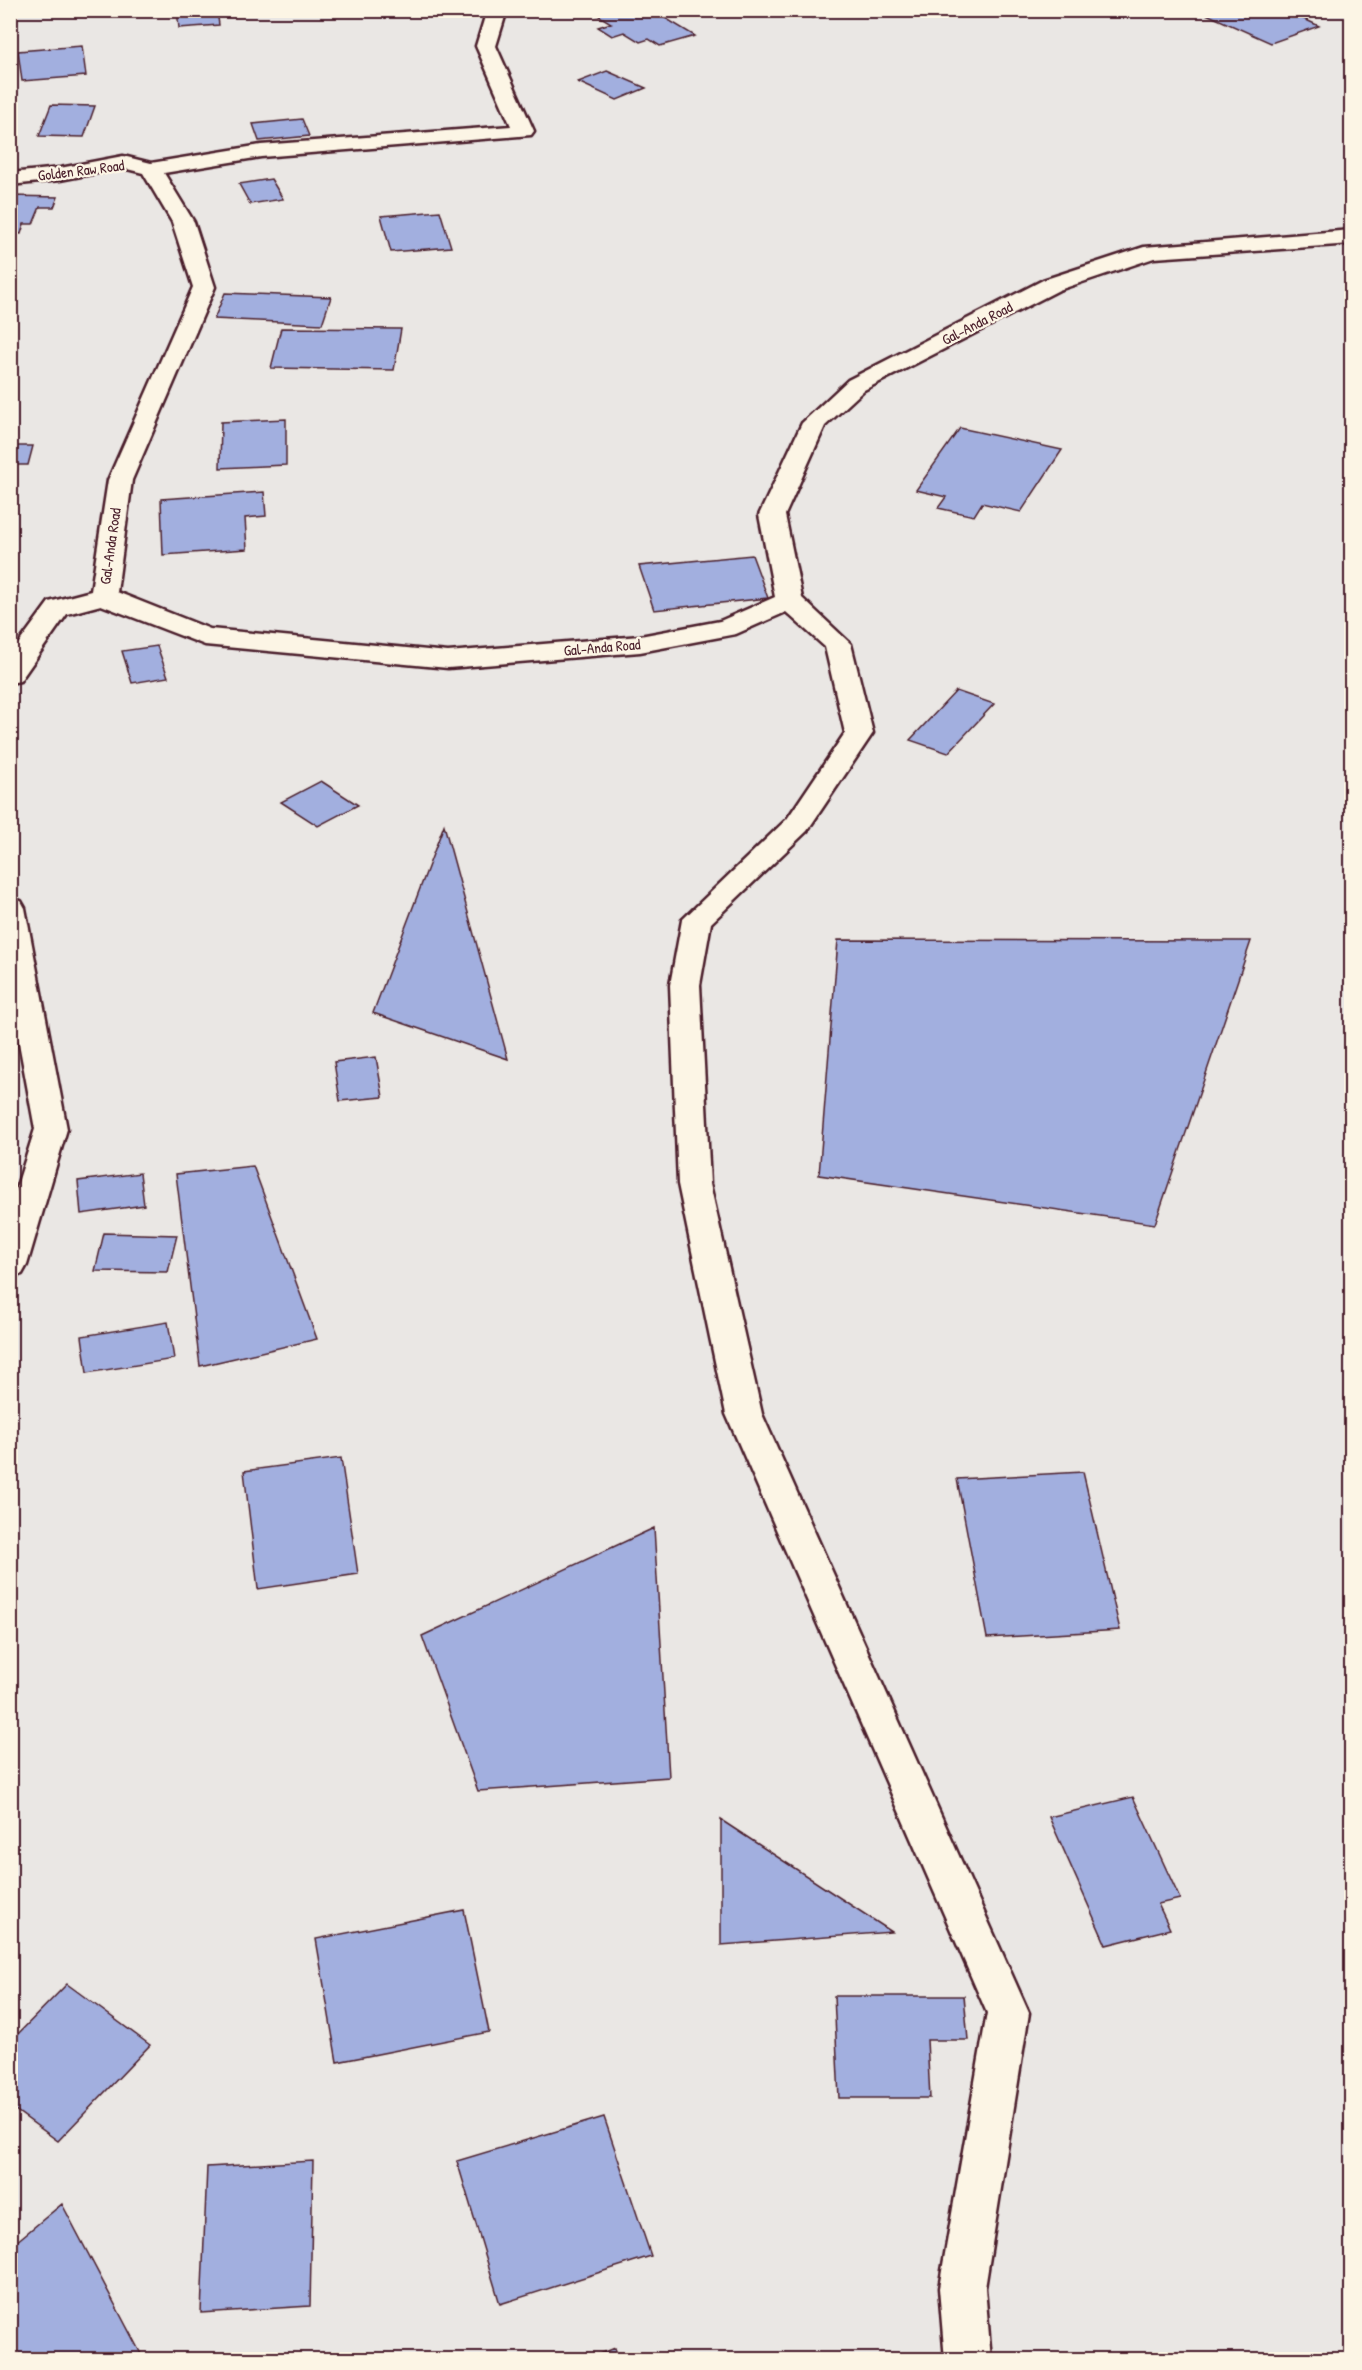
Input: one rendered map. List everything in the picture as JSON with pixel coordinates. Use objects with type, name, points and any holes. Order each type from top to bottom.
[{"type":"street","points":[[151,169],[261,151],[524,131],[486,46],[496,10]]},
{"type":"street","name":"Golden Raw Road","points":[[10,179],[60,174],[123,162],[151,169]]},
{"type":"street","name":"Gal-Anda Road","points":[[151,169],[183,222],[204,287],[120,480],[103,596],[206,637],[448,660],[640,644],[727,628],[789,601],[772,515],[814,423],[856,385],[1051,285],[1152,252],[1352,237]]},
{"type":"street","points":[[10,675],[58,608],[103,596]]},
{"type":"street","points":[[789,601],[838,644],[858,733],[797,825],[698,920],[685,985],[694,1184],[744,1414],[1008,2013],[962,2288],[968,2360]]},
{"type":"street","points":[[10,908],[51,1129],[10,1265]]},
{"type":"building","points":[[177,10],[217,10],[219,25],[179,28]]},
{"type":"building","points":[[610,10],[652,10],[695,36],[660,46],[649,39],[640,42],[624,32],[612,36],[598,27],[611,23],[596,14]]},
{"type":"building","points":[[800,10],[840,10],[841,11],[812,18]]},
{"type":"building","points":[[1211,10],[1285,10],[1319,26],[1271,43],[1204,13]]},
{"type":"building","points":[[82,46],[86,76],[22,81],[18,51]]},
{"type":"building","points":[[607,71],[646,88],[617,100],[578,82]]},
{"type":"building","points":[[51,105],[95,106],[84,137],[39,136]]},
{"type":"building","points":[[302,119],[309,136],[259,141],[253,124]]},
{"type":"building","points":[[271,179],[283,199],[250,204],[239,184]]},
{"type":"building","points":[[10,196],[58,197],[54,207],[40,207],[33,224],[24,224],[21,234],[10,233]]},
{"type":"building","points":[[440,211],[451,247],[391,252],[381,216]]},
{"type":"building","points":[[225,293],[331,297],[322,324],[214,319]]},
{"type":"building","points":[[281,328],[401,329],[394,370],[271,368]]},
{"type":"building","points":[[286,419],[286,465],[220,468],[221,422]]},
{"type":"building","points":[[960,428],[1062,450],[1021,512],[982,503],[974,516],[938,508],[946,497],[916,490]]},
{"type":"building","points":[[10,446],[33,446],[28,465],[10,465]]},
{"type":"building","points":[[264,492],[266,516],[245,518],[247,549],[163,555],[161,499]]},
{"type":"building","points":[[752,555],[768,598],[654,610],[639,566]]},
{"type":"building","points":[[157,646],[168,677],[132,683],[122,651]]},
{"type":"building","points":[[956,691],[994,704],[948,753],[910,740]]},
{"type":"building","points":[[321,781],[358,805],[318,826],[281,802]]},
{"type":"building","points":[[444,825],[508,1059],[373,1013]]},
{"type":"building","points":[[838,940],[1251,941],[1155,1224],[819,1175]]},
{"type":"building","points":[[376,1057],[383,1097],[340,1101],[334,1062]]},
{"type":"building","points":[[253,1166],[317,1339],[200,1366],[176,1174]]},
{"type":"building","points":[[140,1173],[144,1205],[81,1214],[78,1181]]},
{"type":"building","points":[[104,1233],[177,1235],[168,1272],[95,1271]]},
{"type":"building","points":[[168,1322],[174,1359],[87,1373],[82,1336]]},
{"type":"building","points":[[341,1458],[358,1574],[258,1589],[244,1471]]},
{"type":"building","points":[[1083,1472],[1120,1630],[987,1638],[957,1479]]},
{"type":"building","points":[[654,1528],[669,1777],[478,1791],[422,1636]]},
{"type":"building","points":[[1133,1797],[1180,1899],[1158,1904],[1170,1929],[1106,1945],[1049,1817]]},
{"type":"building","points":[[721,1820],[892,1932],[721,1945]]},
{"type":"building","points":[[464,1910],[489,2032],[337,2062],[316,1939]]},
{"type":"building","points":[[67,1984],[150,2045],[58,2141],[10,2106],[10,2042]]},
{"type":"building","points":[[834,1996],[964,1996],[968,2040],[927,2040],[930,2098],[839,2098]]},
{"type":"building","points":[[604,2117],[651,2256],[500,2304],[457,2161]]},
{"type":"building","points":[[313,2161],[310,2306],[201,2313],[207,2167]]},
{"type":"building","points":[[62,2204],[142,2356],[131,2360],[10,2360],[10,2247]]},
{"type":"building","points":[[615,2348],[619,2360],[585,2360]]}]
